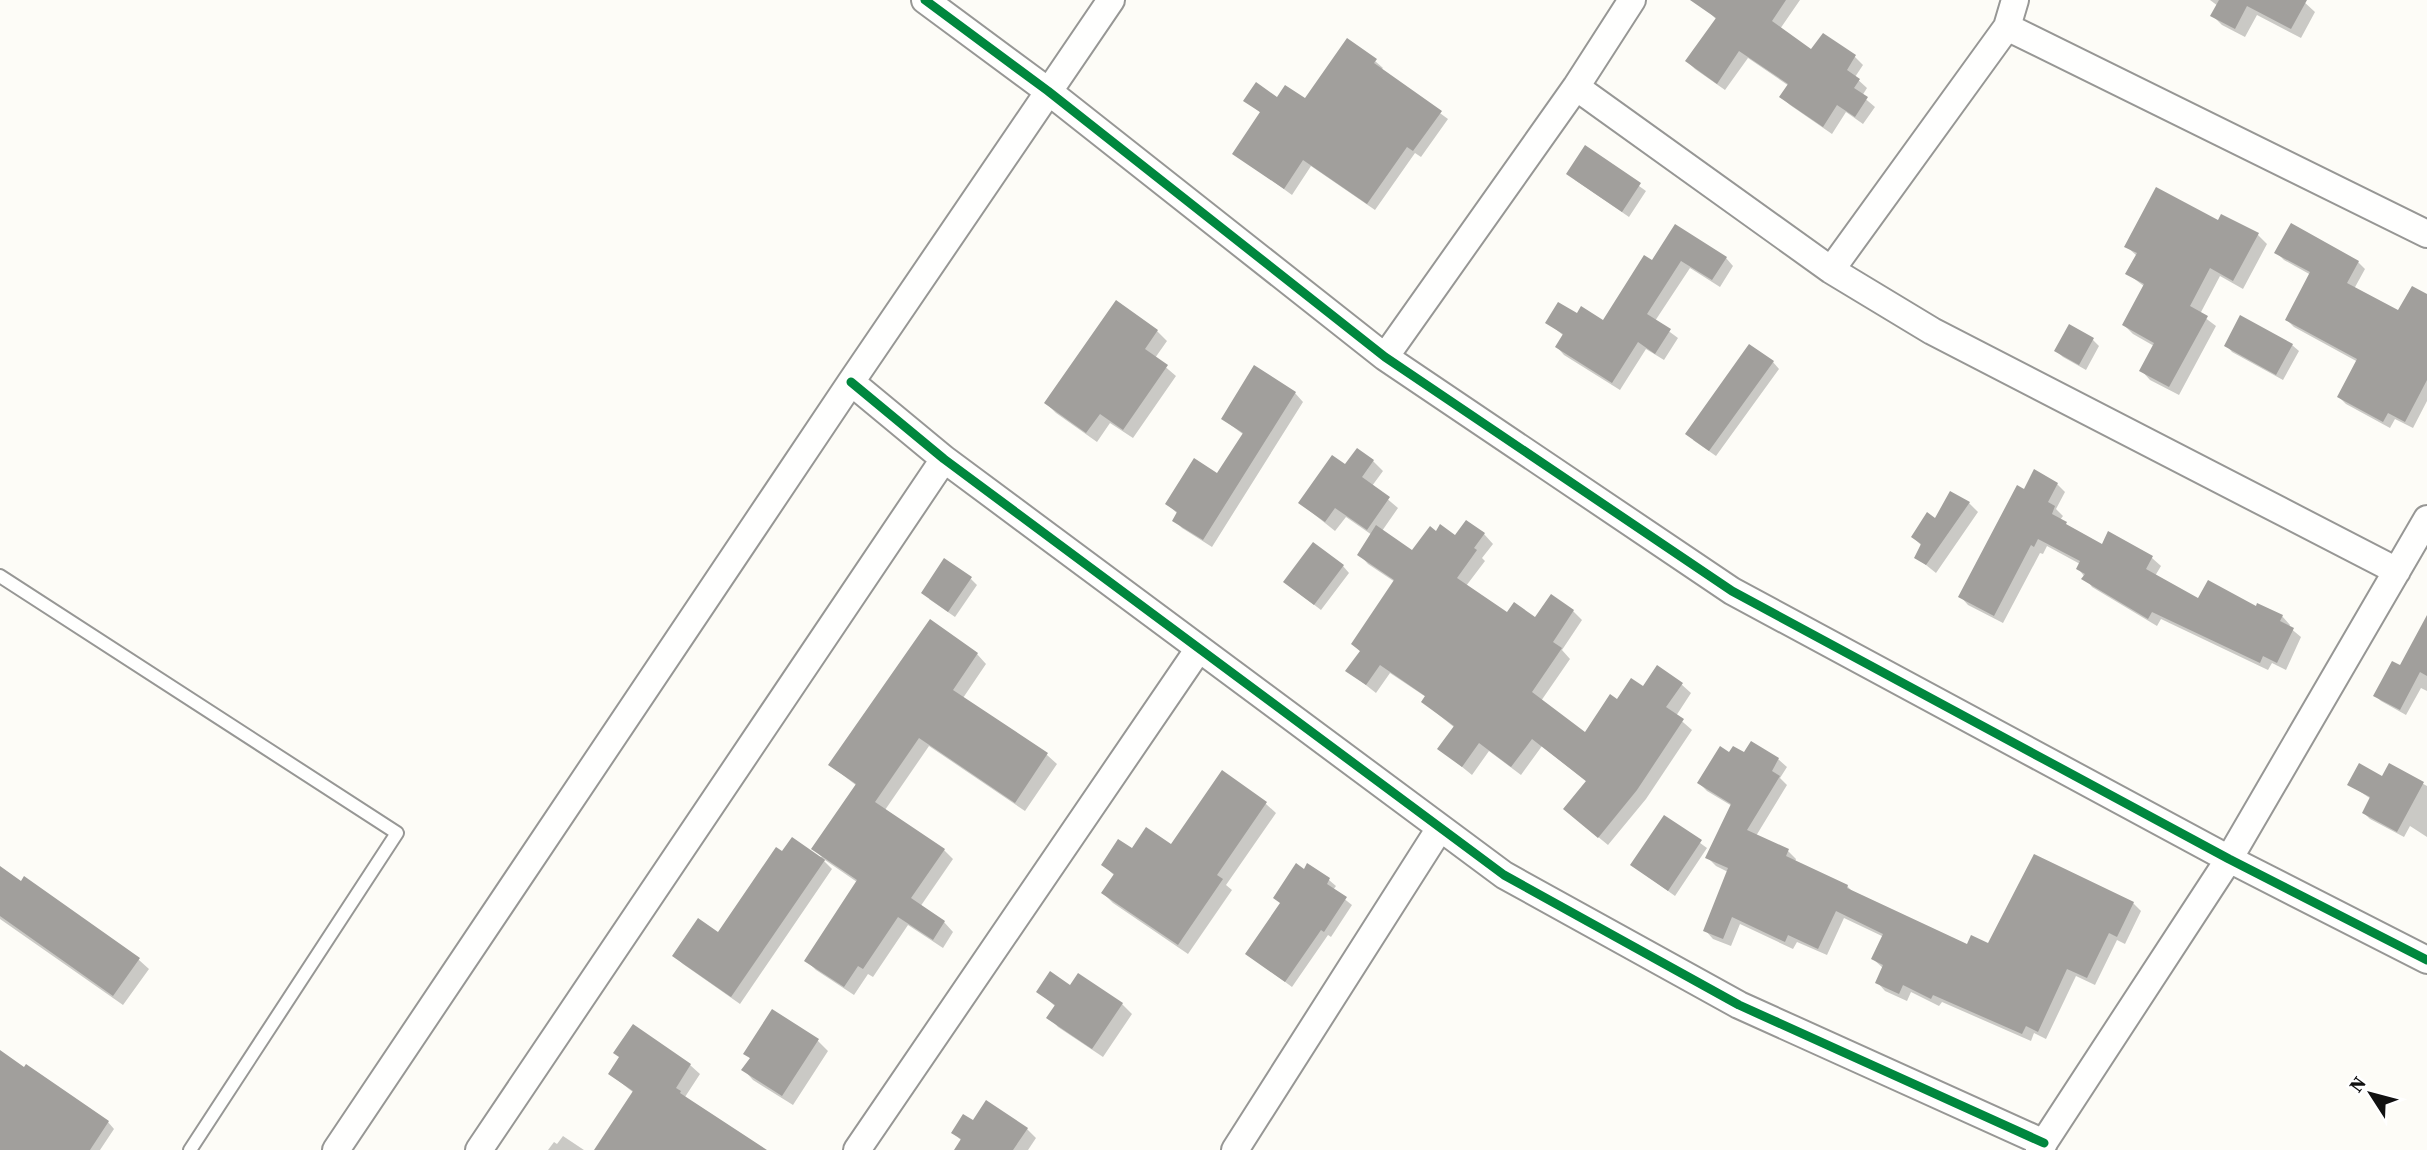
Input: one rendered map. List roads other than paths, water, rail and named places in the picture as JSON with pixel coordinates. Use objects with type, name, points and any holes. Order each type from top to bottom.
[{"type":"street","points":[[925,0],[1048,91],[1385,357],[1732,591],[2229,859],[2427,960]]},
{"type":"street","points":[[337,1150],[851,382],[1111,0]]},
{"type":"street","points":[[1385,357],[1576,87],[1632,0]]},
{"type":"street","points":[[1831,270],[2007,27],[2015,0]]},
{"type":"street","points":[[2007,27],[2427,234]]},
{"type":"street","points":[[1576,87],[1831,270],[1932,331],[2396,571]]},
{"type":"street","points":[[851,382],[944,459],[1504,876],[1739,1005],[2042,1147],[2229,859],[2427,519]]},
{"type":"street","points":[[479,1150],[944,459]]},
{"type":"street","points":[[857,1150],[1198,650]]},
{"type":"street","points":[[1235,1150],[1440,828]]},
{"type":"lane","points":[[0,576],[397,833],[190,1150]]}]
